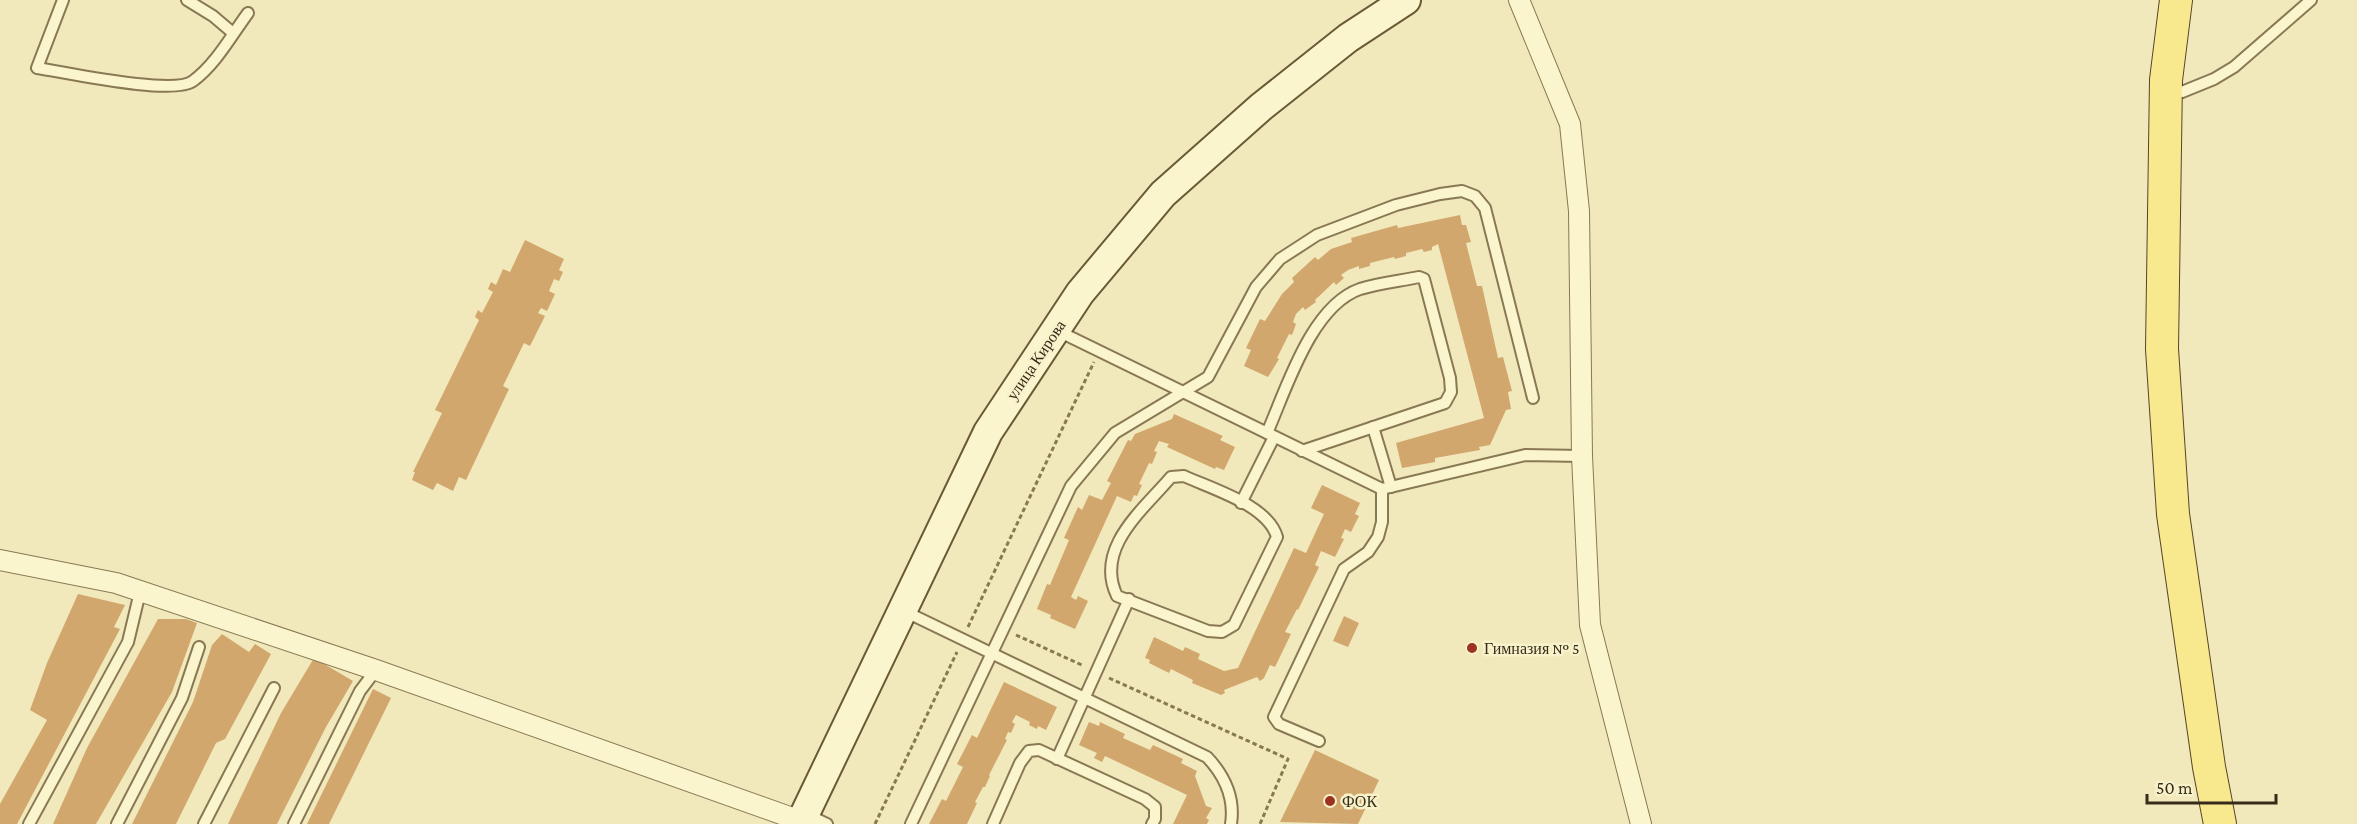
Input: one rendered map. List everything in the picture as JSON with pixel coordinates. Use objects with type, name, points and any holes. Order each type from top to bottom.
[{"type":"main road","name":"улица Кирова","points":[[808,821],[902,610],[988,432],[1080,293],[1163,194],[1261,107],[1347,38],[1406,0]]},
{"type":"main road","points":[[2176,0],[2166,80],[2162,349],[2173,514],[2209,767],[2220,824]]},
{"type":"main road","points":[[2191,0],[2182,92],[2179,408],[2194,565],[2211,694],[2234,824]]},
{"type":"street","points":[[1519,0],[1570,124],[1579,211],[1582,456],[1590,625],[1641,824]]},
{"type":"street","points":[[0,560],[116,583],[376,670],[808,821]]},
{"type":"lane","points":[[63,0],[37,68],[148,87],[191,83],[212,63],[248,13]]},
{"type":"lane","points":[[187,0],[213,16],[233,33]]},
{"type":"lane","points":[[2182,92],[2214,79],[2234,67],[2311,0]]},
{"type":"lane","points":[[911,824],[1071,486],[1115,433],[1208,377],[1256,287],[1280,259],[1317,235],[1396,205],[1462,191],[1475,196],[1485,208],[1533,398]]},
{"type":"lane","points":[[1241,503],[1302,353],[1316,328],[1336,304],[1359,290],[1419,276],[1424,279],[1450,378],[1451,392],[1445,403],[1302,451]]},
{"type":"lane","points":[[1055,330],[1302,451],[1386,488],[1525,455],[1582,456]]},
{"type":"lane","points":[[1319,741],[1279,724],[1274,717],[1344,569],[1368,552],[1378,537],[1386,488],[1373,427]]},
{"type":"lane","points":[[1184,476],[1241,503],[1262,513],[1275,528],[1277,537],[1234,625],[1222,632],[1208,631],[1117,596],[1113,586],[1111,559],[1120,537],[1171,477],[1184,476]]},
{"type":"lane","points":[[29,824],[128,642],[140,592]]},
{"type":"lane","points":[[1057,759],[1129,599]]},
{"type":"lane","points":[[902,610],[1207,757],[1226,783],[1232,815],[1231,824]]},
{"type":"lane","points":[[117,824],[182,698],[199,647]]},
{"type":"lane","points":[[294,824],[360,692],[376,670]]},
{"type":"lane","points":[[204,824],[274,688]]},
{"type":"lane","points":[[993,824],[1020,764],[1029,751],[1038,750],[1145,799],[1155,807],[1155,819],[1152,824]]},
{"type":"path","points":[[875,824],[1099,352]]},
{"type":"path","points":[[1003,629],[1288,759],[1260,824]]},
{"type":"building","points":[[1460,215],[1462,225],[1466,225],[1471,242],[1466,243],[1477,286],[1482,286],[1498,358],[1503,357],[1512,391],[1508,392],[1511,409],[1506,410],[1490,445],[1479,447],[1480,450],[1435,458],[1435,462],[1402,468],[1396,443],[1484,418],[1438,244],[1432,247],[1432,250],[1424,252],[1422,249],[1406,253],[1406,256],[1395,259],[1394,257],[1370,263],[1370,266],[1359,269],[1359,266],[1348,270],[1341,275],[1344,278],[1336,285],[1334,282],[1315,300],[1316,302],[1305,310],[1303,307],[1296,314],[1293,322],[1296,324],[1292,335],[1289,334],[1277,358],[1279,359],[1268,377],[1244,366],[1251,350],[1246,348],[1260,319],[1265,321],[1282,294],[1294,282],[1292,278],[1315,257],[1318,260],[1331,249],[1352,242],[1351,238],[1397,225],[1398,228]]},
{"type":"building","points":[[525,240],[564,259],[559,270],[563,272],[559,281],[554,279],[549,291],[555,294],[547,311],[541,308],[538,313],[545,316],[530,346],[524,343],[503,386],[509,389],[466,480],[459,477],[453,491],[437,483],[433,490],[412,480],[415,472],[413,472],[442,413],[435,410],[479,320],[475,317],[478,310],[482,313],[493,292],[488,289],[491,282],[496,285],[503,269],[510,272]]},
{"type":"building","points":[[1174,414],[1223,436],[1220,440],[1235,447],[1224,470],[1216,467],[1215,469],[1159,441],[1154,451],[1157,452],[1152,464],[1149,463],[1139,484],[1142,485],[1137,496],[1134,495],[1131,502],[1117,496],[1071,597],[1076,600],[1078,596],[1088,601],[1075,629],[1050,618],[1051,615],[1037,609],[1069,540],[1064,538],[1078,507],[1082,510],[1089,495],[1102,500],[1111,483],[1107,481],[1128,440],[1131,441],[1135,434],[1172,419]]},
{"type":"building","points":[[1322,485],[1360,503],[1355,514],[1359,516],[1351,532],[1345,529],[1341,538],[1344,539],[1335,557],[1321,551],[1315,565],[1319,567],[1285,632],[1291,634],[1275,667],[1270,665],[1264,678],[1260,681],[1257,677],[1224,690],[1225,693],[1221,695],[1192,683],[1193,680],[1171,669],[1169,673],[1149,663],[1150,660],[1145,658],[1154,637],[1183,651],[1185,647],[1200,654],[1198,659],[1224,671],[1238,668],[1294,548],[1306,553],[1324,514],[1311,508]]},
{"type":"building","points":[[78,594],[125,605],[114,627],[120,629],[17,824],[0,824],[0,804],[47,720],[30,710],[47,663]]},
{"type":"building","points":[[1344,616],[1359,623],[1348,647],[1333,641]]},
{"type":"building","points":[[158,619],[186,619],[197,623],[172,692],[96,824],[53,824],[87,748]]},
{"type":"building","points":[[222,634],[249,652],[255,644],[271,654],[225,739],[216,743],[176,824],[132,824],[193,702],[212,645]]},
{"type":"building","points":[[314,658],[353,681],[326,727],[277,824],[228,824],[281,713]]},
{"type":"building","points":[[1004,682],[1057,707],[1046,730],[1029,725],[1030,722],[1016,715],[1012,722],[1015,724],[1011,733],[1008,732],[1005,739],[1007,740],[985,787],[975,802],[977,803],[967,824],[929,824],[942,799],[946,801],[963,767],[957,764],[972,735],[977,738]]},
{"type":"building","points":[[373,689],[391,698],[329,824],[307,824]]},
{"type":"building","points":[[1089,722],[1099,726],[1100,722],[1125,734],[1123,738],[1150,750],[1153,745],[1183,759],[1181,763],[1197,771],[1195,776],[1206,806],[1212,808],[1206,818],[1209,820],[1207,824],[1173,824],[1187,795],[1105,756],[1102,762],[1094,758],[1097,753],[1079,745]]},
{"type":"building","name":"ФОК","points":[[1315,750],[1379,780],[1358,824],[1280,822]]},
{"type":"place","name":"Гимназия № 5","points":[[1472,648]]},
{"type":"place","name":"ФОК","points":[[1330,801]]}]
